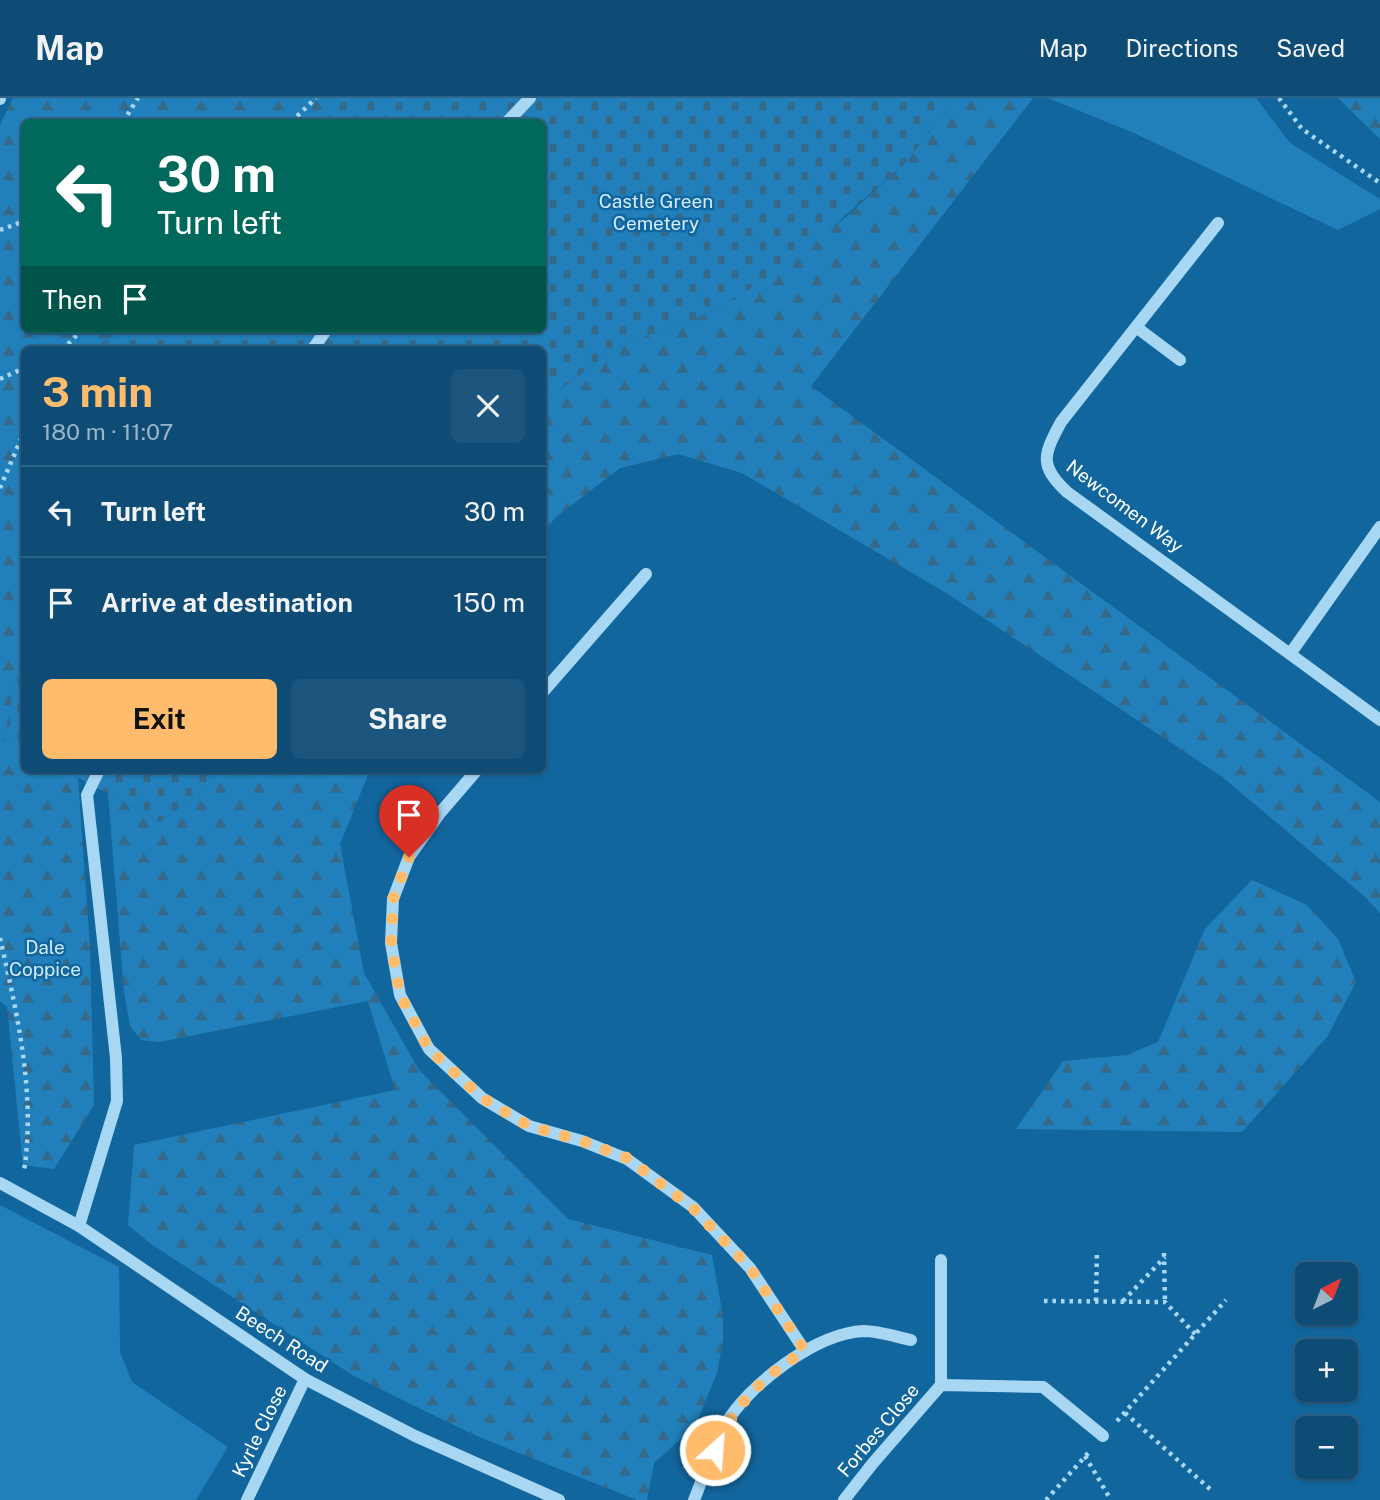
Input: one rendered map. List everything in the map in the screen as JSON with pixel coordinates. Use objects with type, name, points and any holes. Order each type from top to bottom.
[{"type":"street","points":[[510,119],[530,98]]},
{"type":"street","name":"Newcomen Way","points":[[1218,223],[1061,422],[1047,449],[1045,463],[1052,478],[1068,492],[1380,719]]},
{"type":"street","points":[[1136,327],[1180,360]]},
{"type":"street","points":[[1290,654],[1380,527]]},
{"type":"street","points":[[546,688],[646,574]]},
{"type":"street","points":[[79,1226],[117,1101],[116,1058],[87,795],[98,773]]},
{"type":"street","points":[[474,773],[440,813],[409,857],[393,899],[391,943],[400,995],[429,1049],[482,1098],[529,1126],[582,1141],[627,1158],[693,1208],[750,1268],[805,1351]]},
{"type":"street","name":"Beech Road","points":[[0,1183],[79,1226],[305,1379],[415,1436],[559,1500]]},
{"type":"street","name":"Forbes Close","points":[[845,1500],[873,1463],[942,1385],[941,1259]]},
{"type":"street","points":[[694,1500],[725,1425],[751,1393],[805,1351],[820,1342],[864,1331],[911,1340]]},
{"type":"street","name":"Kyrle Close","points":[[247,1500],[305,1379]]},
{"type":"street","name":"Forbes Close","points":[[942,1385],[1043,1387],[1103,1436]]},
{"type":"path","points":[[125,119],[138,98]]},
{"type":"path","points":[[295,119],[316,98]]},
{"type":"path","points":[[1279,98],[1303,129],[1380,183]]},
{"type":"path","points":[[0,230],[21,222]]},
{"type":"path","points":[[66,346],[79,333]]},
{"type":"path","points":[[0,379],[21,369]]},
{"type":"path","points":[[0,488],[21,439]]},
{"type":"path","points":[[0,938],[22,1037],[28,1146],[21,1193]]},
{"type":"path","points":[[1097,1250],[1097,1301]]},
{"type":"path","points":[[1122,1301],[1165,1255],[1165,1302],[1195,1334]]},
{"type":"path","points":[[1046,1500],[1226,1300]]},
{"type":"path","points":[[1044,1301],[1165,1302]]},
{"type":"path","points":[[1125,1413],[1211,1490]]},
{"type":"path","points":[[1085,1456],[1111,1500]]},
{"type":"green space","name":"Dale Coppice","points":[[13,98],[337,98],[318,119],[21,119],[21,333],[117,333],[96,346],[21,346],[21,656],[4,738],[21,747],[21,773],[69,773],[78,778],[90,948],[94,1105],[54,1169],[23,1165],[7,1007],[0,1001],[0,125]]},
{"type":"green space","name":"Castle Green Cemetery","points":[[337,98],[954,98],[909,159],[809,248],[735,299],[693,320],[620,345],[546,400],[546,346],[96,346],[118,333],[546,333],[546,119],[318,119]]},
{"type":"green space","points":[[954,98],[1033,98],[811,386],[1380,802],[1380,913],[1364,896],[1221,776],[948,594],[742,473],[678,454],[620,468],[555,518],[546,529],[546,400],[620,345],[693,320],[735,299],[845,218],[909,159]]},
{"type":"green space","points":[[1048,98],[1256,98],[1290,143],[1380,199],[1380,209],[1338,230],[1134,133]]},
{"type":"green space","points":[[1338,98],[1380,98],[1380,139]]},
{"type":"green space","points":[[21,656],[21,747],[4,738]]},
{"type":"green space","points":[[70,773],[218,773],[200,793],[160,822]]},
{"type":"green space","points":[[218,773],[369,773],[340,844],[364,973],[419,1070],[568,1219],[712,1255],[723,1316],[723,1341],[717,1373],[695,1426],[654,1463],[647,1500],[637,1500],[472,1434],[354,1376],[151,1244],[128,1225],[134,1145],[395,1090],[368,1001],[159,1042],[141,1040],[130,1026],[124,992],[108,794],[160,822],[200,793]]},
{"type":"green space","points":[[1252,880],[1307,905],[1338,939],[1356,982],[1327,1037],[1242,1132],[1016,1129],[1063,1061],[1127,1055],[1158,1042],[1205,929]]},
{"type":"green space","points":[[0,1205],[119,1267],[120,1352],[132,1382],[228,1447],[196,1500],[0,1500]]},
{"type":"route","points":[[409,857],[393,899],[391,943],[400,995],[429,1049],[482,1098],[529,1126],[582,1141],[627,1158],[693,1208],[750,1268],[805,1351],[751,1393],[725,1425],[715,1450]]}]
